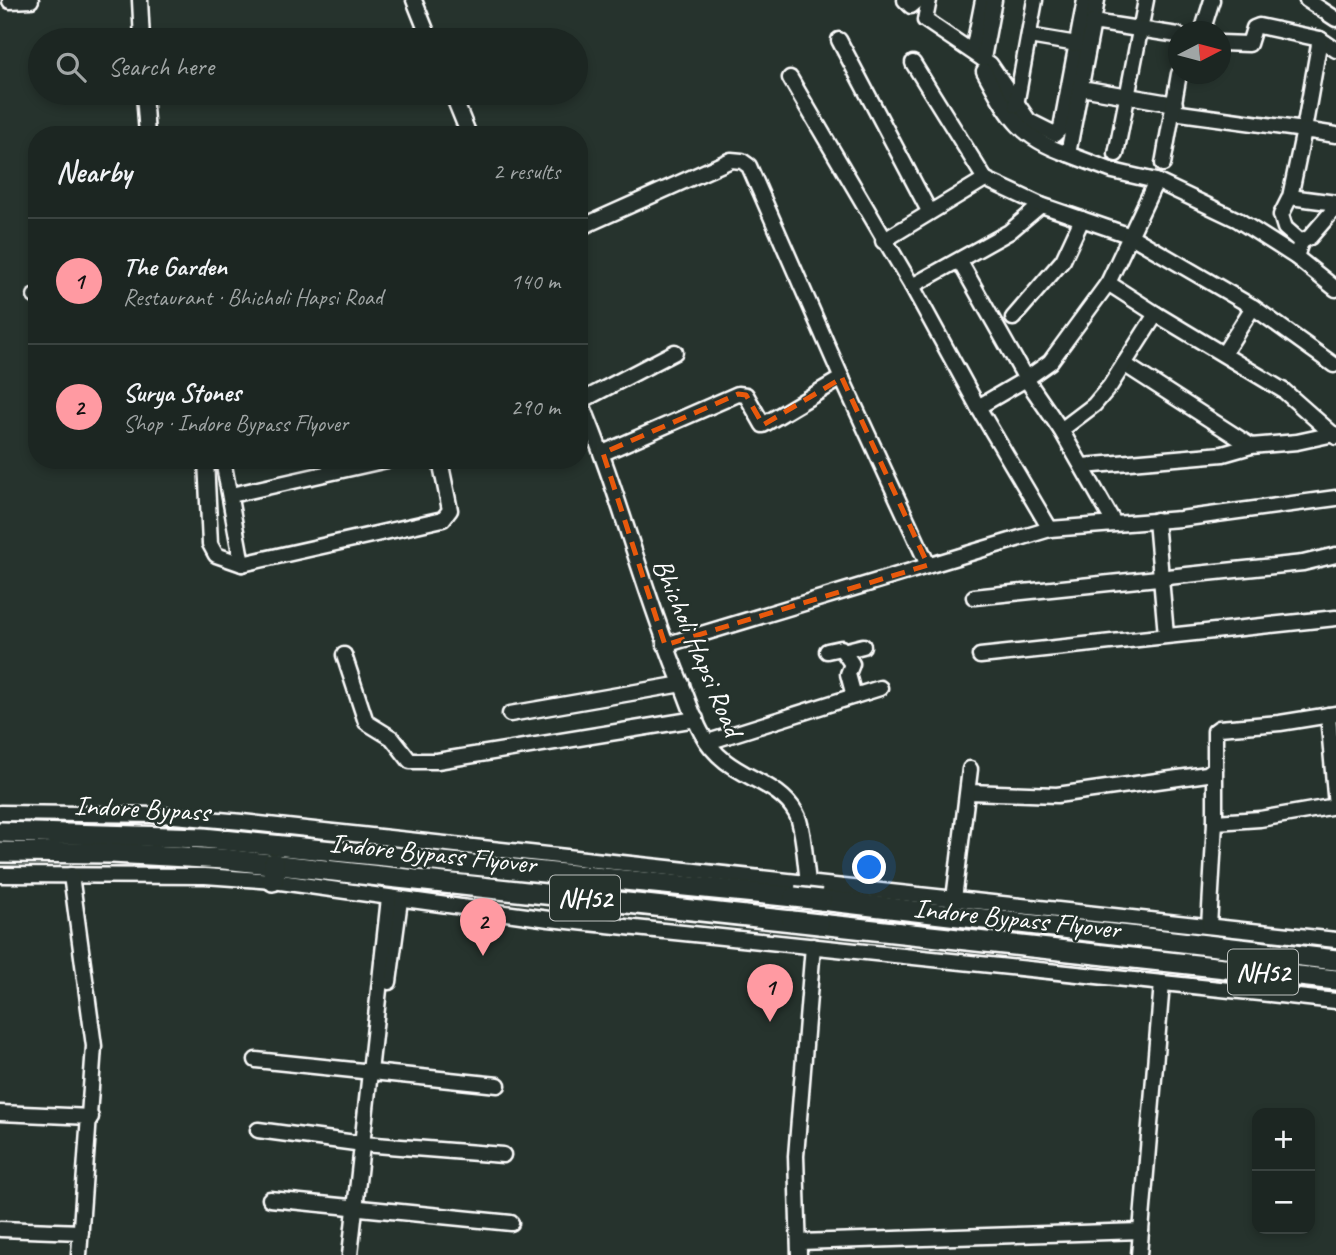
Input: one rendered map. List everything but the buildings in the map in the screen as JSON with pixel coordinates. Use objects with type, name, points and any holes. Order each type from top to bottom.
[{"type":"highway","name":"Indore Bypass","points":[[0,832],[121,833],[283,853]]},
{"type":"highway","name":"Indore Bypass","points":[[0,852],[283,853]]},
{"type":"highway","name":"Indore Bypass Flyover","points":[[283,853],[420,859],[794,897],[1336,960]]},
{"type":"highway","name":"Indore Bypass Flyover","points":[[283,853],[378,875],[1336,980]]},
{"type":"street","points":[[10,1],[32,0]]},
{"type":"street","points":[[140,0],[141,28]]},
{"type":"street","points":[[414,0],[425,28]]},
{"type":"street","points":[[905,0],[911,6],[918,0]]},
{"type":"street","points":[[929,0],[925,20],[997,73],[1031,124],[1049,134],[1058,132],[1085,0]]},
{"type":"street","points":[[983,0],[980,61],[1007,113],[1025,135],[1042,146],[1113,172],[1156,181],[1238,219],[1296,257],[1336,289]]},
{"type":"street","points":[[980,61],[994,0]]},
{"type":"street","points":[[1016,104],[1035,0]]},
{"type":"street","points":[[1068,154],[1097,0]]},
{"type":"street","points":[[1116,154],[1146,0]]},
{"type":"street","points":[[1205,21],[1212,0]]},
{"type":"street","points":[[1307,0],[1336,19]]},
{"type":"street","points":[[1093,22],[1168,34]]},
{"type":"street","points":[[1231,43],[1250,44],[1254,28],[1259,26],[1320,38],[1336,50]]},
{"type":"street","points":[[1028,36],[1077,44]]},
{"type":"street","points":[[1301,242],[1285,229],[1281,215],[1290,197],[1320,38]]},
{"type":"street","points":[[839,40],[929,211]]},
{"type":"street","points":[[913,63],[985,179],[1041,205],[1131,236],[1253,307],[1335,365]]},
{"type":"street","points":[[790,78],[1050,529]]},
{"type":"street","points":[[1163,164],[1178,84]]},
{"type":"street","points":[[1081,88],[1174,108],[1336,135]]},
{"type":"street","points":[[145,105],[146,126]]},
{"type":"street","points":[[457,105],[465,126]]},
{"type":"street","points":[[588,224],[731,160],[742,161],[749,166],[842,379],[928,565]]},
{"type":"street","points":[[883,241],[985,179]]},
{"type":"street","points":[[978,407],[1050,362],[1108,283],[1156,181]]},
{"type":"street","points":[[1290,197],[1336,205],[1310,237],[1301,242],[1296,257]]},
{"type":"street","points":[[912,286],[960,262],[1009,232],[1041,205]]},
{"type":"street","points":[[1013,318],[1063,260],[1082,219]]},
{"type":"street","points":[[960,262],[1026,379],[1061,430],[1114,523]]},
{"type":"street","points":[[1108,283],[1284,391],[1335,436]]},
{"type":"street","points":[[1224,353],[1253,307]]},
{"type":"street","points":[[1061,430],[1094,405],[1156,314]]},
{"type":"street","points":[[588,395],[675,352]]},
{"type":"street","points":[[1124,364],[1251,446]]},
{"type":"street","points":[[603,453],[738,394],[746,395],[763,425],[842,379]]},
{"type":"street","name":"Bhicholi Hapsi Road","points":[[588,418],[603,453],[629,542],[665,645],[696,719],[719,758],[740,774],[780,794],[797,815],[808,881]]},
{"type":"street","points":[[1083,466],[1223,454],[1251,446],[1335,436]]},
{"type":"street","points":[[207,469],[211,544],[216,555],[242,564],[443,519],[450,510],[442,469]]},
{"type":"street","points":[[225,469],[242,564]]},
{"type":"street","points":[[231,495],[347,469]]},
{"type":"street","points":[[665,645],[1050,529],[1156,520],[1336,498]]},
{"type":"street","points":[[1156,520],[1159,579],[1166,635]]},
{"type":"street","points":[[974,597],[1303,563],[1336,555]]},
{"type":"street","points":[[980,656],[1336,618]]},
{"type":"street","points":[[843,651],[863,646]]},
{"type":"street","points":[[827,651],[841,648],[852,664],[848,674],[854,696]]},
{"type":"street","points":[[344,655],[366,722],[392,738],[410,761],[437,761],[696,719]]},
{"type":"street","points":[[510,714],[682,684]]},
{"type":"street","points":[[708,742],[880,688]]},
{"type":"street","points":[[1209,926],[1216,822],[1215,731],[1219,728],[1332,714],[1336,806],[1260,819],[1216,822]]},
{"type":"street","points":[[968,792],[1057,795],[1207,774],[1215,768]]},
{"type":"street","points":[[954,899],[971,769]]},
{"type":"street","points":[[0,813],[162,815],[283,853],[394,899],[549,919],[1336,1002]]},
{"type":"street","points":[[0,875],[205,876],[283,853],[808,881],[1336,940]]},
{"type":"street","points":[[71,875],[94,1046],[92,1117],[79,1255]]},
{"type":"street","points":[[359,1255],[360,1208],[394,899]]},
{"type":"street","points":[[813,946],[796,1156],[799,1248],[1141,1231]]},
{"type":"street","points":[[1139,1255],[1162,983]]},
{"type":"street","points":[[256,1060],[498,1085]]},
{"type":"street","points":[[0,1113],[92,1117]]},
{"type":"street","points":[[258,1130],[367,1144],[503,1155]]},
{"type":"street","points":[[270,1199],[511,1223]]},
{"type":"street","points":[[350,1255],[360,1208]]},
{"type":"street","points":[[0,1229],[81,1232]]},
{"type":"highlighted area","points":[[842,378],[928,565],[665,645],[603,453],[738,394],[746,395],[763,425]]},
{"type":"tunnel","points":[[809,890],[813,946]]},
{"type":"place","name":"Surya Stones","points":[[483,956]]},
{"type":"place","name":"The Garden","points":[[770,1022]]}]
